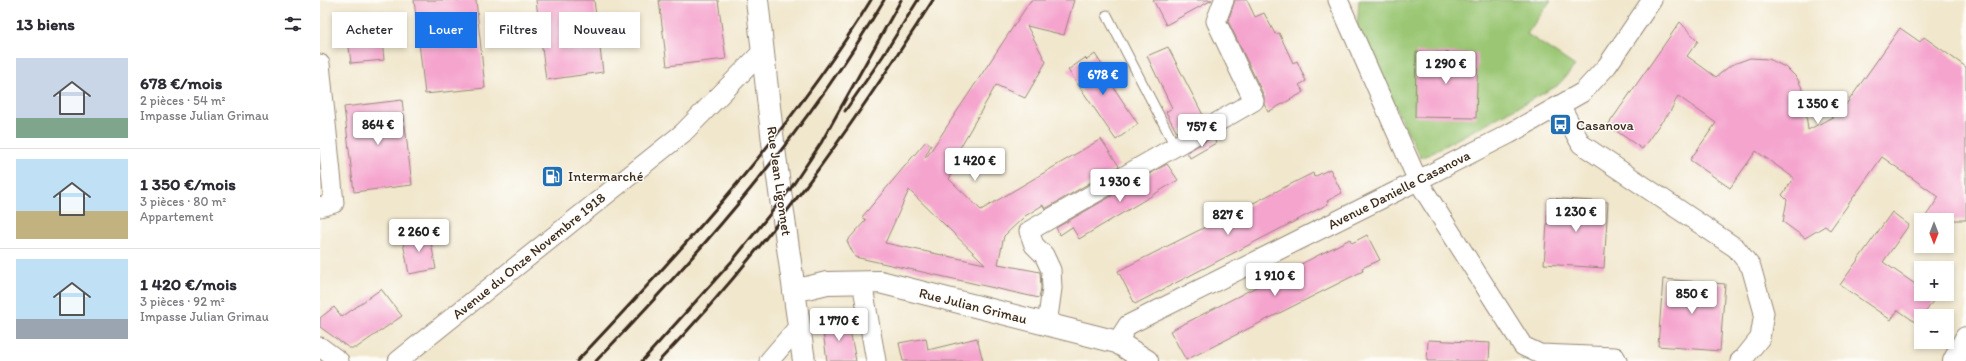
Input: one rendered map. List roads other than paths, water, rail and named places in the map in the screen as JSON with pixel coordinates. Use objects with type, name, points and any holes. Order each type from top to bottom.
[{"type":"street","name":"Rue Jean Ligonnet","points":[[757,0],[773,142],[804,361]]},
{"type":"street","points":[[1047,325],[1052,288],[1051,270],[1044,255],[1034,245],[1030,232],[1254,101],[1216,21],[1224,0]]},
{"type":"street","points":[[1338,0],[1418,180],[1523,346],[1540,354],[1615,357],[1617,361]]},
{"type":"street","name":"Avenue Danielle Casanova","points":[[1117,342],[1128,325],[1418,180],[1583,92],[1607,66],[1652,0]]},
{"type":"street","name":"Avenue du Onze Novembre 1918","points":[[398,361],[683,133],[763,51]]},
{"type":"street","points":[[320,64],[334,203],[320,207]]},
{"type":"street","points":[[1560,105],[1581,144],[1736,248],[1751,267],[1764,312],[1760,338],[1740,361]]},
{"type":"street","points":[[862,282],[876,361]]},
{"type":"street","name":"Rue Julian Grimau","points":[[794,291],[827,283],[880,282],[1117,342],[1147,361]]},
{"type":"street","points":[[769,361],[799,326]]},
{"type":"street","points":[[1954,361],[1966,338]]},
{"type":"street","points":[[320,347],[339,361]]},
{"type":"lane","points":[[1107,15],[1175,146]]},
{"type":"railway","points":[[577,361],[695,232],[770,143],[806,96],[871,0]]},
{"type":"railway","points":[[596,361],[675,277],[787,143],[854,49],[884,0]]},
{"type":"railway","points":[[642,361],[733,260],[791,188],[821,143],[901,0]]},
{"type":"railway","points":[[845,111],[883,56],[918,0]]},
{"type":"railway","points":[[659,361],[735,276],[805,187],[871,95],[933,0]]},
{"type":"place","name":"Casanova","points":[[1560,125]]},
{"type":"place","name":"Intermarché","points":[[552,176]]}]
